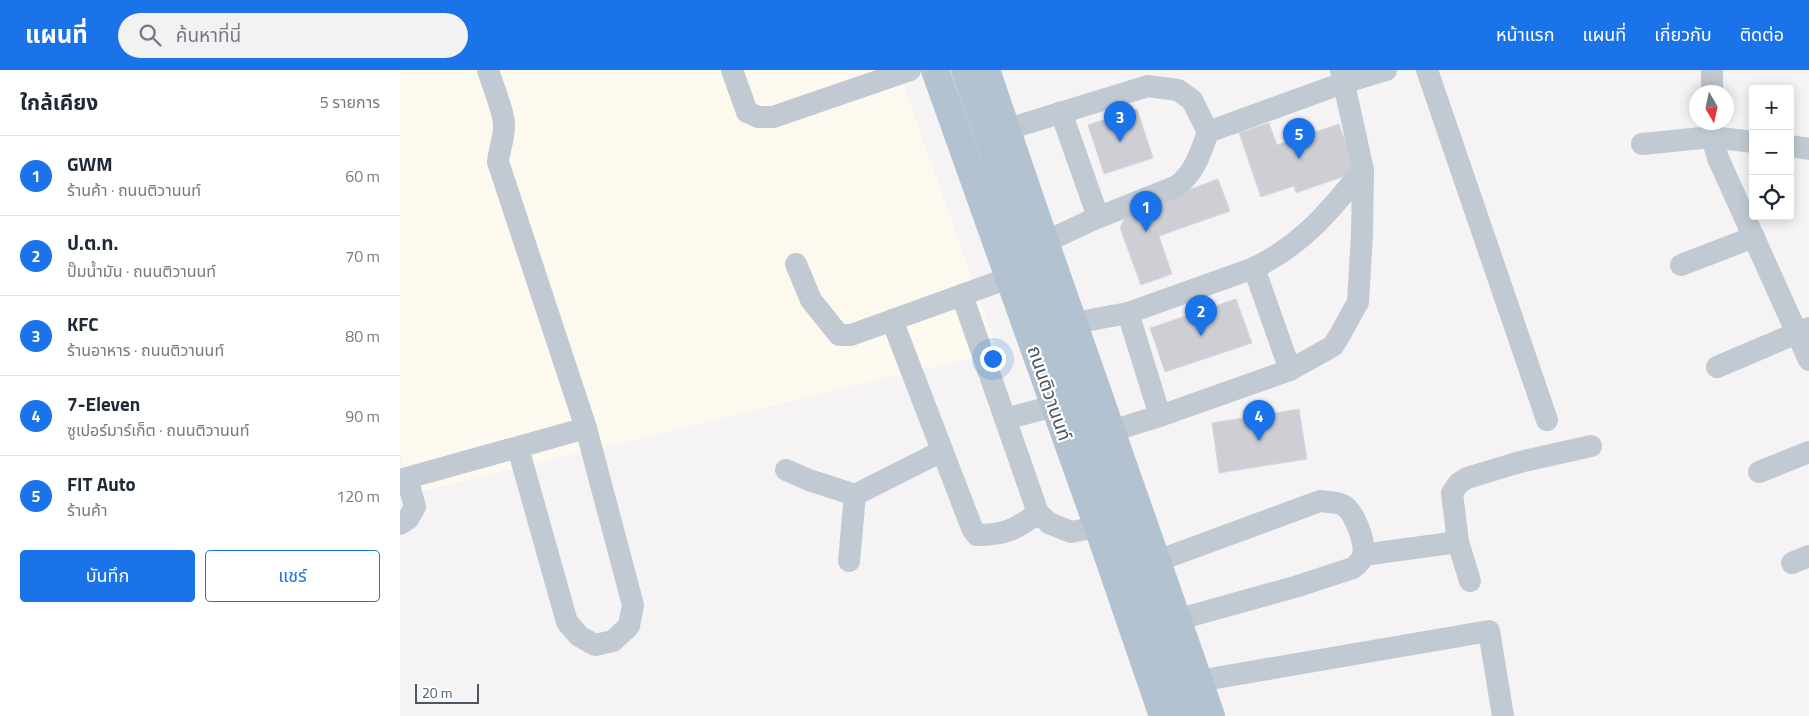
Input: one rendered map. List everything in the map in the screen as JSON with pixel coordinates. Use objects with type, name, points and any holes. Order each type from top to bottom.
[{"type":"main road","name":"ถนนติวานนท์","points":[[935,70],[1098,527],[1163,716]]},
{"type":"main road","points":[[965,70],[1064,323],[1111,431],[1211,716]]},
{"type":"main road","points":[[986,70],[1045,242],[1064,323],[1188,716]]},
{"type":"street","points":[[488,70],[504,124],[504,137],[499,149],[498,162],[586,428],[633,605],[629,626],[613,641],[595,644],[579,636],[567,622],[518,448]]},
{"type":"street","points":[[732,70],[747,112],[758,117],[773,117],[910,70]]},
{"type":"street","points":[[1208,132],[1342,77],[1386,70]]},
{"type":"street","points":[[1427,70],[1547,420]]},
{"type":"street","points":[[1712,70],[1712,85]]},
{"type":"street","points":[[1111,431],[1160,416],[1290,370],[1333,346],[1358,302],[1362,234],[1363,170],[1342,77]]},
{"type":"street","points":[[1008,130],[1148,86],[1178,90],[1192,100],[1208,132],[1196,166],[1187,179],[1177,186],[1098,217],[1045,242]]},
{"type":"street","points":[[1061,112],[1098,217]]},
{"type":"street","points":[[1642,144],[1712,130],[1749,141]]},
{"type":"street","points":[[1712,130],[1718,158],[1754,237],[1803,331],[1809,360]]},
{"type":"street","points":[[1794,147],[1809,149]]},
{"type":"street","points":[[1064,323],[1128,313],[1254,268],[1277,256],[1309,232],[1339,200],[1363,170]]},
{"type":"street","points":[[1681,264],[1754,237]]},
{"type":"street","points":[[796,264],[811,300],[839,335],[851,335],[1009,278]]},
{"type":"street","points":[[1254,268],[1290,370]]},
{"type":"street","points":[[962,295],[1038,513],[1049,523],[1070,532],[1098,527]]},
{"type":"street","points":[[1128,313],[1160,416]]},
{"type":"street","points":[[892,320],[972,528],[977,535],[994,535],[1017,528],[1038,513]]},
{"type":"street","points":[[1717,367],[1803,331]]},
{"type":"street","points":[[1005,419],[1054,406]]},
{"type":"street","points":[[400,524],[408,519],[415,507],[404,479],[586,428]]},
{"type":"street","points":[[1470,581],[1458,542],[1452,493],[1458,483],[1468,478],[1520,462],[1591,446]]},
{"type":"street","points":[[786,470],[809,480],[855,495],[942,451]]},
{"type":"street","points":[[1758,472],[1809,452]]},
{"type":"street","points":[[848,562],[855,495]]},
{"type":"street","points":[[1157,561],[1320,501],[1343,505],[1353,514],[1360,532],[1363,555],[1359,564],[1353,568],[1298,586],[1176,620]]},
{"type":"street","points":[[1363,555],[1458,542]]},
{"type":"street","points":[[1198,681],[1488,631],[1503,716]]},
{"type":"shaded area","points":[[400,70],[898,70],[998,351],[412,494],[400,454]]},
{"type":"building","points":[[1137,109],[1153,158],[1104,174],[1088,125]]},
{"type":"building","points":[[1269,123],[1277,145],[1339,124],[1356,172],[1296,193],[1294,186],[1261,197],[1239,133]]},
{"type":"building","points":[[1218,179],[1230,211],[1159,236],[1172,274],[1141,285],[1120,228],[1128,212]]},
{"type":"building","points":[[1236,299],[1252,343],[1165,372],[1150,328]]},
{"type":"building","points":[[1299,409],[1307,459],[1219,473],[1212,423]]},
{"type":"place","name":"KFC","points":[[1120,142]]},
{"type":"place","name":"FIT Auto","points":[[1299,159]]},
{"type":"place","name":"GWM","points":[[1146,232]]},
{"type":"place","name":"ป.ต.ท.","points":[[1201,336]]},
{"type":"place","name":"7-Eleven","points":[[1259,441]]}]
